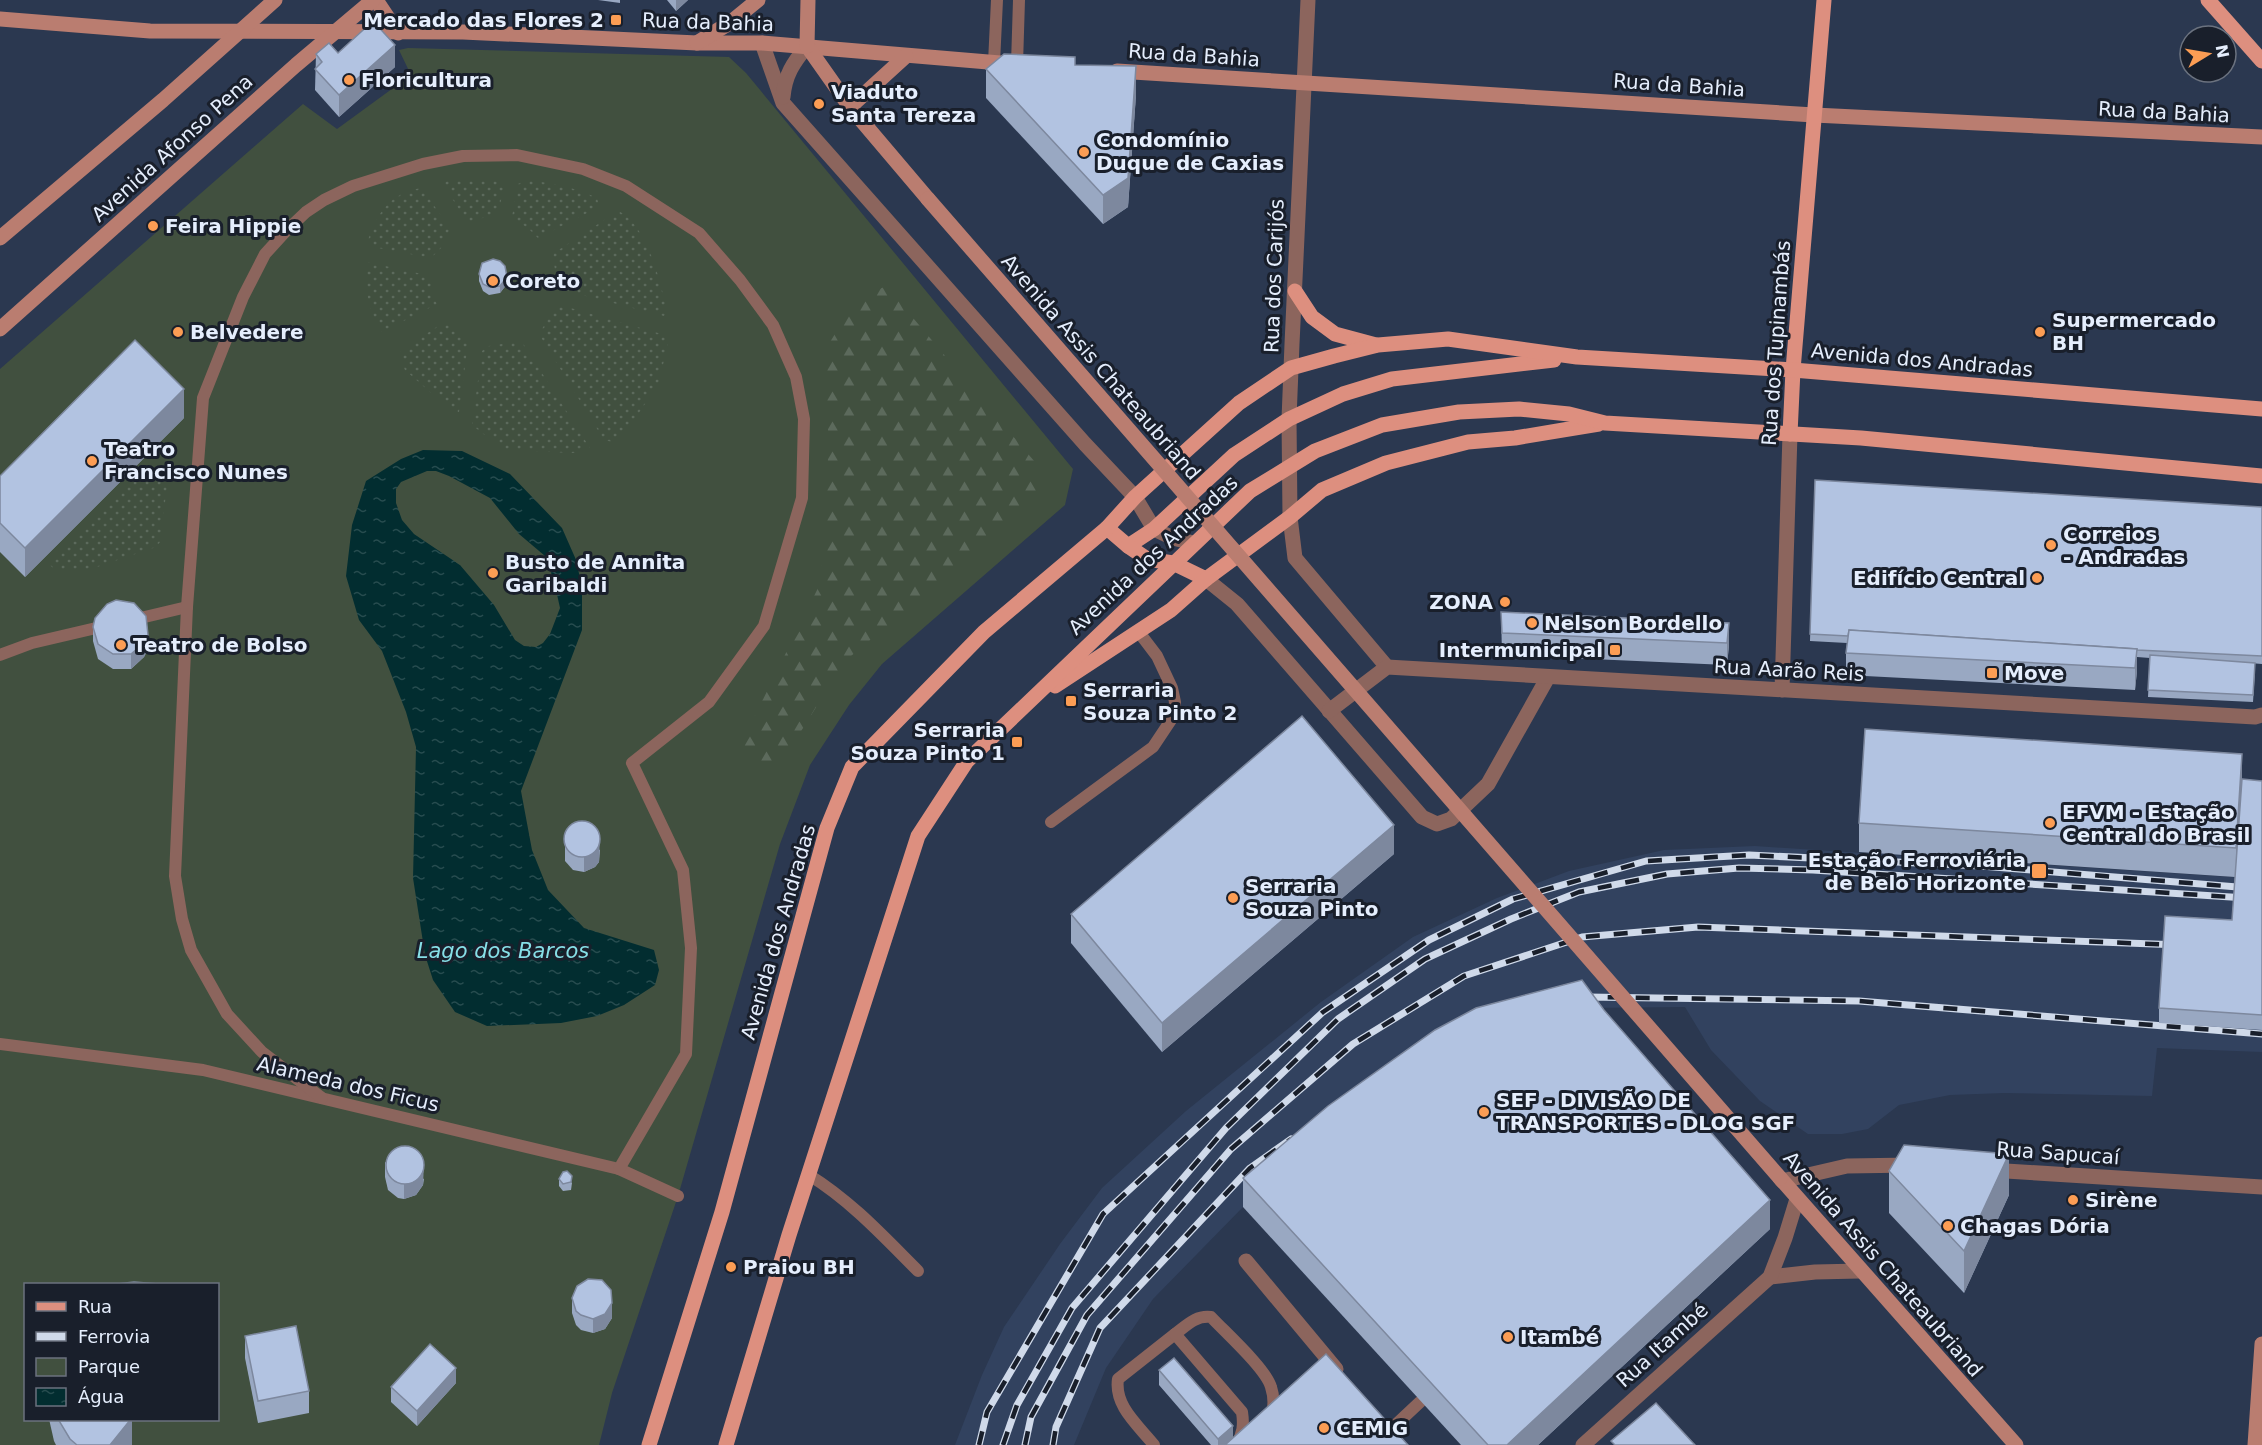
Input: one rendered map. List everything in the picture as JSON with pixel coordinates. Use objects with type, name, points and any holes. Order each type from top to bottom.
[{"type":"main road","name":"Rua dos Tupinambás","points":[[1790,434],[1793,370],[1824,0]]},
{"type":"main road","points":[[2208,0],[2261,59]]},
{"type":"main road","points":[[1294,291],[1312,317],[1335,334],[1378,345]]},
{"type":"main road","name":"Avenida dos Andradas","points":[[649,1445],[722,1212],[827,828],[852,768],[984,632],[1107,528],[1135,497],[1239,403],[1291,368],[1378,345],[1448,339],[1577,357],[1793,370],[2262,408]]},
{"type":"main road","name":"Avenida dos Andradas","points":[[1107,528],[1128,546],[1154,529],[1234,455],[1289,419],[1343,394],[1392,379],[1577,357]]},
{"type":"main road","name":"Avenida dos Andradas","points":[[726,1445],[789,1235],[918,836],[967,761],[1250,491],[1315,451],[1382,425],[1460,412],[1519,409],[1569,414],[1605,423],[1873,440],[2262,476]]},
{"type":"main road","name":"Avenida dos Andradas","points":[[1022,708],[1171,610],[1206,579],[1290,517],[1322,490],[1386,463],[1468,442],[1515,438],[1605,423]]},
{"type":"main road","points":[[1128,546],[1147,559],[1173,563],[1206,579]]},
{"type":"street","name":"Avenida Afonso Pena","points":[[0,238],[240,33],[275,0]]},
{"type":"street","name":"Avenida Afonso Pena","points":[[0,329],[296,65],[375,0]]},
{"type":"street","points":[[375,0],[398,33]]},
{"type":"street","points":[[697,43],[730,22],[758,0]]},
{"type":"street","points":[[783,103],[784,82],[791,65],[807,46],[808,0]]},
{"type":"street","name":"Rua dos Carijós","points":[[1290,517],[1289,419],[1308,0]]},
{"type":"street","name":"Rua da Bahia","points":[[0,19],[150,31],[463,32],[697,43],[762,43],[1023,64]]},
{"type":"street","points":[[762,43],[783,103],[1085,444],[1135,497],[1154,529],[1173,538],[1193,543]]},
{"type":"street","name":"Avenida Assis Chateaubriand","points":[[807,46],[850,107],[928,200],[1797,1199],[2016,1445]]},
{"type":"street","points":[[850,107],[906,56]]},
{"type":"street","name":"Rua da Bahia","points":[[1101,69],[1814,115],[2262,137]]},
{"type":"street","points":[[2241,136],[2262,143]]},
{"type":"street","name":"Rua dos Tupinambás","points":[[1782,690],[1790,434]]},
{"type":"street","points":[[1290,517],[1295,558],[1387,667],[1329,711]]},
{"type":"street","points":[[1206,579],[1237,604],[1422,817],[1437,824],[1451,819],[1488,784],[1548,677]]},
{"type":"street","name":"Rua Aarão Reis","points":[[1387,667],[2243,716],[2262,715]]},
{"type":"street","points":[[1781,1180],[1847,1166],[1895,1164],[1930,1166]]},
{"type":"street","name":"Rua Sapucaí","points":[[1978,1169],[2262,1187]]},
{"type":"street","name":"Rua Itambé","points":[[1583,1445],[1770,1277],[1797,1199]]},
{"type":"street","points":[[1246,1261],[1343,1378]]},
{"type":"street","points":[[1770,1277],[1815,1272],[1860,1271]]},
{"type":"street","points":[[2255,1445],[2262,1344]]},
{"type":"street","points":[[1384,1427],[1400,1445]]},
{"type":"lane","points":[[994,63],[997,0]]},
{"type":"lane","points":[[1019,0],[1023,64]]},
{"type":"lane","points":[[322,1098],[262,1052],[227,1014],[191,950],[182,919],[175,876],[187,607],[203,399],[243,297],[265,254],[306,212],[324,200],[353,186],[423,164],[463,156],[517,155],[583,170],[626,186],[699,233],[740,280],[773,325],[796,377],[804,419],[802,498],[764,626],[709,702],[632,763],[683,870],[691,948],[686,1054],[619,1169]]},
{"type":"lane","points":[[0,655],[32,643],[187,607]]},
{"type":"lane","points":[[1051,822],[1154,747],[1173,717],[1175,702],[1172,688],[1157,656],[1138,631]]},
{"type":"lane","name":"Alameda dos Ficus","points":[[0,1044],[203,1070],[619,1169],[678,1196]]},
{"type":"lane","points":[[809,1175],[830,1187],[858,1210],[918,1271]]},
{"type":"lane","points":[[1154,1445],[1121,1404],[1116,1392],[1118,1379],[1196,1318],[1203,1316],[1211,1317],[1271,1384],[1273,1415],[1267,1423]]},
{"type":"lane","points":[[1175,1334],[1242,1412],[1244,1423],[1242,1434],[1236,1445]]},
{"type":"lane","points":[[1384,1427],[1420,1402]]},
{"type":"shaded area","points":[[1755,846],[2262,879],[2262,1052],[2157,1048],[2152,1096],[2004,1093],[1950,1095],[1899,1105],[1868,1129],[1842,1134],[1808,1134],[1760,1101],[1711,1050],[1685,1007],[1582,1008],[1243,1207],[1153,1299],[1106,1368],[1074,1445],[955,1445],[982,1375],[1004,1327],[1060,1244],[1102,1188],[1186,1111],[1321,1002],[1413,937],[1497,898],[1569,871],[1664,850]]},
{"type":"green space","points":[[408,48],[729,57],[746,73],[1073,469],[1065,505],[882,664],[849,705],[810,765],[780,844],[678,1196],[612,1393],[599,1445],[0,1445],[0,369],[303,104],[337,129],[411,75],[399,50]]},
{"type":"green space","points":[[470,179],[505,182],[498,214],[467,222],[443,184],[447,181]]},
{"type":"green space","points":[[527,180],[580,191],[597,198],[598,202],[595,209],[538,238],[512,217],[518,184]]},
{"type":"green space","points":[[422,188],[450,229],[441,248],[431,258],[373,247],[368,240],[376,221],[387,205],[401,194]]},
{"type":"green space","points":[[618,211],[637,228],[645,241],[661,286],[667,312],[664,316],[567,291],[557,280],[554,253]]},
{"type":"green space","points":[[367,262],[431,276],[432,295],[437,304],[382,332],[368,298]]},
{"type":"green space","points":[[886,286],[1040,468],[1039,494],[1007,519],[947,576],[845,661],[773,776],[738,750],[820,584],[829,442],[822,355],[856,300]]},
{"type":"green space","points":[[560,305],[665,335],[668,344],[658,385],[625,433],[613,442],[604,440],[539,334],[556,306]]},
{"type":"green space","points":[[444,322],[458,330],[468,343],[459,412],[454,413],[405,370],[400,358],[401,351]]},
{"type":"green space","points":[[521,341],[590,448],[573,453],[504,450],[472,425],[482,351],[489,346]]},
{"type":"green space","points":[[147,464],[167,486],[160,542],[156,547],[91,569],[56,571],[49,564]]},
{"type":"water","name":"Lago dos Barcos","points":[[423,450],[462,451],[510,474],[562,528],[577,562],[582,591],[582,630],[521,791],[532,850],[548,890],[584,928],[654,950],[659,970],[655,985],[624,1005],[597,1016],[561,1023],[487,1026],[455,1012],[433,980],[425,955],[413,878],[416,747],[406,712],[382,651],[359,620],[346,576],[352,525],[366,481],[401,459]],"holes":[[[427,471],[436,471],[490,498],[519,534],[545,556],[560,608],[550,634],[543,643],[536,647],[524,646],[515,640],[494,605],[460,565],[414,534],[402,520],[396,503],[396,489],[401,482]]]},
{"type":"building","points":[[373,21],[395,45],[339,95],[315,69],[322,62],[316,54],[329,43],[338,53]]},
{"type":"building","name":"Condomínio Duque de Caxias","points":[[1004,54],[1075,57],[1075,65],[1136,66],[1128,178],[1103,195],[986,69]]},
{"type":"building","name":"Coreto","points":[[493,259],[505,266],[507,277],[500,286],[489,287],[483,284],[479,274],[482,263]]},
{"type":"building","name":"Teatro Francisco Nunes","points":[[135,340],[184,389],[25,548],[0,523],[0,476]]},
{"type":"building","name":"Edifício Central","points":[[1815,480],[2262,507],[2262,656],[2137,650],[1849,630],[1848,636],[1810,634]]},
{"type":"building","name":"Teatro de Bolso","points":[[116,600],[134,603],[146,616],[148,635],[144,643],[131,654],[113,654],[98,644],[93,627],[95,618],[107,604]]},
{"type":"building","points":[[1501,612],[1729,623],[1727,643],[1502,633]]},
{"type":"building","points":[[1849,630],[2137,649],[2135,668],[1846,653]]},
{"type":"building","points":[[2150,655],[2255,663],[2253,695],[2148,690]]},
{"type":"building","name":"Serraria Souza Pinto","points":[[1302,716],[1394,825],[1162,1023],[1071,914]]},
{"type":"building","name":"EFVM - Estação Central do Brasil","points":[[1865,729],[2242,754],[2236,848],[1859,823]]},
{"type":"building","points":[[2242,779],[2262,781],[2262,1015],[2159,1008],[2165,916],[2232,920]]},
{"type":"building","points":[[582,821],[594,827],[600,839],[594,851],[582,857],[570,851],[564,839],[570,827]]},
{"type":"building","name":"Itambé","points":[[1582,980],[1604,1010],[1770,1200],[1507,1445],[1488,1445],[1243,1178],[1328,1106],[1435,1030],[1476,1008]]},
{"type":"building","points":[[1904,1145],[2009,1154],[1964,1251],[1889,1171]]},
{"type":"building","points":[[405,1146],[412,1147],[418,1152],[423,1158],[423,1172],[418,1178],[412,1183],[405,1184],[398,1183],[392,1178],[387,1172],[386,1165],[387,1158],[392,1152],[398,1147]]},
{"type":"building","points":[[567,1171],[572,1176],[571,1182],[563,1184],[559,1179],[563,1172]]},
{"type":"building","points":[[588,1279],[602,1280],[611,1290],[612,1303],[605,1314],[593,1319],[576,1311],[572,1298],[577,1286]]},
{"type":"building","points":[[296,1326],[309,1391],[258,1401],[245,1336]]},
{"type":"building","points":[[430,1344],[456,1368],[417,1411],[391,1387]]},
{"type":"building","points":[[1326,1354],[1408,1445],[1225,1445]]},
{"type":"building","points":[[1174,1358],[1233,1426],[1218,1439],[1159,1370]]},
{"type":"building","points":[[1656,1403],[1695,1445],[1615,1445],[1611,1441]]},
{"type":"building","points":[[59,1421],[129,1421],[110,1445],[77,1445],[70,1439]]},
{"type":"railway","points":[[979,1445],[987,1412],[1103,1214],[1323,1012],[1429,940],[1513,899],[1646,861],[1749,855],[1981,866],[2262,889]]},
{"type":"railway","points":[[1003,1445],[1017,1405],[1072,1308],[1226,1128],[1338,1019],[1425,959],[1511,919],[1579,892],[1667,874],[1739,868],[1813,870],[2262,899]]},
{"type":"railway","points":[[1025,1445],[1031,1417],[1087,1315],[1231,1149],[1353,1044],[1464,976],[1582,937],[1698,927],[2181,945]]},
{"type":"railway","points":[[1580,999],[1586,997],[1859,1001],[2262,1034]]},
{"type":"railway","points":[[1053,1445],[1056,1427],[1100,1328],[1250,1168],[1291,1139]]},
{"type":"place","name":"Mercado das Flores 2","points":[[616,20]]},
{"type":"place","name":"Floricultura","points":[[349,80]]},
{"type":"place","name":"Viaduto Santa Tereza","points":[[819,104]]},
{"type":"place","name":"Condomínio Duque de Caxias","points":[[1084,152]]},
{"type":"place","name":"Feira Hippie","points":[[153,226]]},
{"type":"place","name":"Coreto","points":[[493,281]]},
{"type":"place","name":"Belvedere","points":[[178,332]]},
{"type":"place","name":"Supermercado BH","points":[[2040,332]]},
{"type":"place","name":"Teatro Francisco Nunes","points":[[92,461]]},
{"type":"place","name":"Correios - Andradas","points":[[2051,545]]},
{"type":"place","name":"Busto de Annita Garibaldi","points":[[493,573]]},
{"type":"place","name":"Edifício Central","points":[[2037,578]]},
{"type":"place","name":"ZONA","points":[[1505,602]]},
{"type":"place","name":"Nelson Bordello","points":[[1532,623]]},
{"type":"place","name":"Teatro de Bolso","points":[[121,645]]},
{"type":"place","name":"Intermunicipal","points":[[1615,650]]},
{"type":"place","name":"Move","points":[[1992,673]]},
{"type":"place","name":"Serraria Souza Pinto 2","points":[[1071,701]]},
{"type":"place","name":"Serraria Souza Pinto 1","points":[[1017,742]]},
{"type":"place","name":"EFVM - Estação Central do Brasil","points":[[2050,823]]},
{"type":"place","name":"Estação Ferroviária de Belo Horizonte","points":[[2039,871]]},
{"type":"place","name":"Serraria Souza Pinto","points":[[1233,898]]},
{"type":"place","name":"SEF - DIVISÃO DE TRANSPORTES - DLOG SGF","points":[[1484,1112]]},
{"type":"place","name":"Sirène","points":[[2073,1200]]},
{"type":"place","name":"Chagas Dória","points":[[1948,1226]]},
{"type":"place","name":"Praiou BH","points":[[731,1267]]},
{"type":"place","name":"Itambé","points":[[1508,1337]]},
{"type":"place","name":"CEMIG","points":[[1324,1428]]}]
